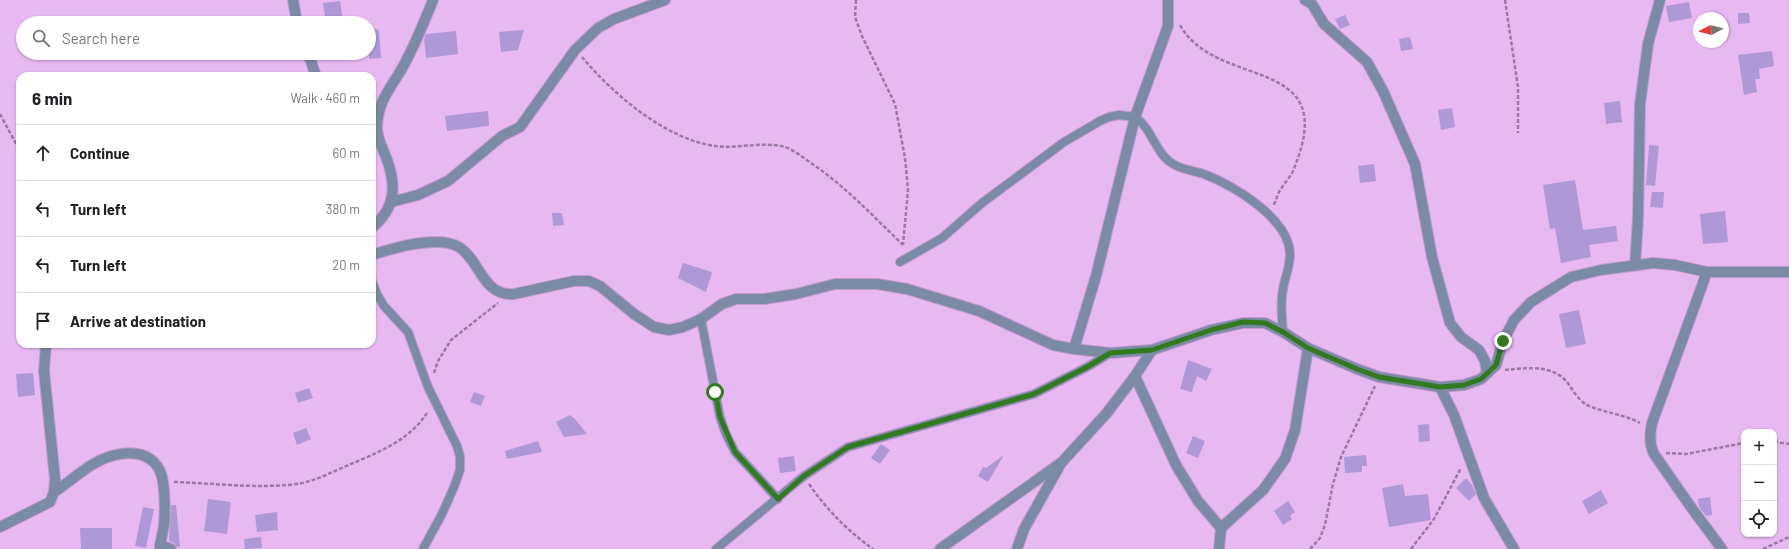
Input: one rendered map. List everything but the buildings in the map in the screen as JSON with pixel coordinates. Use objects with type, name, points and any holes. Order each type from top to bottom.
[{"type":"street","points":[[293,0],[296,16]]},
{"type":"street","points":[[376,225],[391,202],[394,188],[389,166],[377,129],[382,99],[407,61],[433,0]]},
{"type":"street","points":[[391,202],[418,195],[448,181],[502,136],[520,127],[575,50],[598,28],[614,19],[665,0]]},
{"type":"street","points":[[1306,0],[1312,4],[1324,24],[1367,62],[1383,91],[1415,164],[1432,257],[1450,323],[1461,337],[1479,350],[1485,361],[1487,373]]},
{"type":"street","points":[[1635,264],[1638,219],[1640,104],[1648,44],[1660,0]]},
{"type":"street","points":[[1074,349],[1096,276],[1135,117],[1168,26],[1168,5]]},
{"type":"street","points":[[310,60],[315,72]]},
{"type":"street","points":[[376,254],[415,243],[447,243],[458,247],[466,254],[489,284],[500,292],[506,294],[542,289],[574,281],[589,281],[600,286],[634,314],[654,327],[669,330],[683,327],[701,319],[722,304],[736,299],[770,298],[796,294],[835,284],[878,284],[907,289],[979,311],[1053,345],[1110,353],[1152,350],[1211,330],[1243,322],[1265,323],[1283,332],[1308,348],[1357,369],[1379,377],[1440,387],[1464,385],[1481,379],[1496,365],[1503,341],[1514,320],[1531,302],[1571,277],[1635,264],[1653,263],[1675,264],[1707,272],[1789,272]]},
{"type":"street","points":[[1707,272],[1649,435],[1651,448],[1654,454],[1722,549]]},
{"type":"street","points":[[0,527],[50,502],[54,492],[55,479],[44,371],[46,348]]},
{"type":"street","points":[[1219,549],[1221,528],[1264,490],[1285,459],[1295,430],[1308,348]]},
{"type":"street","points":[[940,549],[1062,462],[1106,414],[1135,376],[1152,350]]},
{"type":"street","points":[[1135,376],[1176,465],[1198,501],[1221,528]]},
{"type":"street","points":[[1440,387],[1454,415],[1484,498],[1514,549]]},
{"type":"street","points":[[54,492],[95,463],[116,455],[140,453],[149,457],[158,465],[163,481],[164,524],[160,547],[170,549]]},
{"type":"street","points":[[1017,549],[1024,530],[1062,462]]},
{"type":"lane","points":[[900,262],[942,238],[982,203],[1081,131],[1109,117],[1135,117],[1148,129],[1166,159],[1176,166],[1224,182],[1269,214],[1280,228],[1286,239],[1290,252],[1289,268],[1283,289],[1281,304],[1283,332]]},
{"type":"lane","points":[[376,291],[384,306],[408,332],[428,387],[457,446],[460,456],[460,470],[454,486],[442,514],[423,549]]},
{"type":"lane","points":[[701,319],[720,417],[726,434],[735,452],[778,499]]},
{"type":"lane","points":[[716,549],[804,476],[848,447],[1034,394],[1083,369],[1110,353]]},
{"type":"path","points":[[856,0],[855,17],[862,36],[895,104],[905,158],[908,190],[900,262]]},
{"type":"path","points":[[1505,0],[1518,87],[1518,133]]},
{"type":"path","points":[[1168,5],[1191,41],[1206,52],[1230,65],[1256,72],[1280,84],[1293,92],[1302,106],[1305,118],[1303,138],[1295,166],[1279,192],[1269,214]]},
{"type":"path","points":[[575,50],[616,94],[636,109],[673,132],[701,144],[717,146],[774,146],[793,151],[832,178],[903,245]]},
{"type":"path","points":[[0,114],[16,144]]},
{"type":"path","points":[[428,387],[438,361],[451,340],[495,306],[506,294]]},
{"type":"path","points":[[1487,373],[1525,368],[1544,369],[1556,373],[1564,379],[1583,402],[1638,422],[1651,429]]},
{"type":"path","points":[[1310,549],[1320,538],[1325,526],[1341,457],[1379,377]]},
{"type":"path","points":[[163,481],[286,485],[319,479],[397,442],[418,424],[429,408]]},
{"type":"path","points":[[1777,442],[1789,444]]},
{"type":"path","points":[[1654,454],[1686,454],[1741,444]]},
{"type":"path","points":[[1411,549],[1434,519],[1450,486],[1468,456]]},
{"type":"path","points":[[804,476],[822,503],[836,518],[873,549]]},
{"type":"path","points":[[1763,549],[1789,537]]},
{"type":"route","points":[[715,392],[720,417],[735,452],[778,499],[804,476],[848,447],[1004,404],[1034,394],[1065,379],[1110,353],[1152,350],[1171,345],[1211,330],[1243,322],[1265,323],[1283,332],[1308,348],[1379,377],[1440,387],[1464,385],[1481,379],[1496,365],[1503,341]]}]
